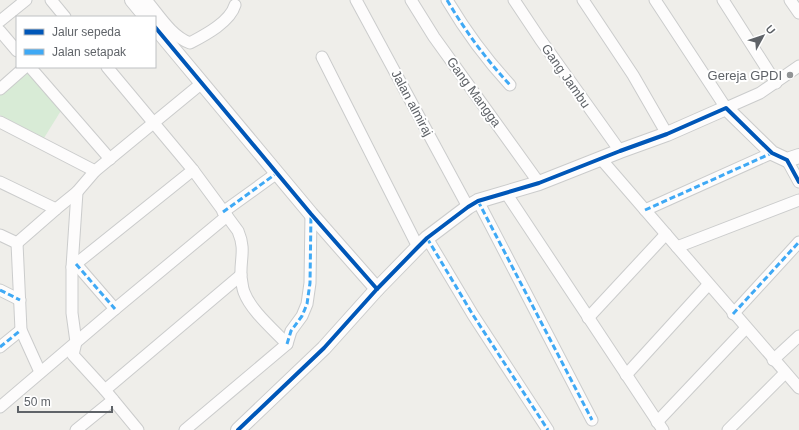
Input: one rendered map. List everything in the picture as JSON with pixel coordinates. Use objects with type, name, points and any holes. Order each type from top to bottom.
[{"type":"street","points":[[0,22],[26,0]]},
{"type":"street","points":[[51,0],[64,16]]},
{"type":"street","points":[[132,0],[145,16]]},
{"type":"street","points":[[146,0],[173,32],[182,40],[190,43],[225,21],[233,12],[235,5]]},
{"type":"street","name":"Jalan almiraj","points":[[356,0],[473,204],[592,420]]},
{"type":"street","name":"Gang Mangga","points":[[411,0],[434,37],[539,183]]},
{"type":"street","points":[[447,0],[464,28],[487,60],[510,85]]},
{"type":"street","name":"Gang Jambu","points":[[514,0],[620,151]]},
{"type":"street","points":[[583,0],[633,75],[666,134]]},
{"type":"street","points":[[655,0],[726,108],[772,153],[793,158],[799,182]]},
{"type":"street","points":[[722,0],[776,83]]},
{"type":"street","points":[[790,0],[799,13]]},
{"type":"street","points":[[156,28],[311,214],[377,289]]},
{"type":"street","points":[[0,31],[16,50]]},
{"type":"street","points":[[322,57],[423,242],[473,315],[548,430]]},
{"type":"street","points":[[238,430],[324,348],[377,289],[423,242],[473,204],[539,183],[666,134],[760,93],[799,66]]},
{"type":"street","points":[[0,89],[24,68]]},
{"type":"street","points":[[31,68],[110,159]]},
{"type":"street","points":[[108,68],[154,122],[238,231],[242,241],[241,275],[243,290],[247,299],[256,311],[287,344]]},
{"type":"street","points":[[17,244],[76,192],[95,171],[202,83]]},
{"type":"street","points":[[0,122],[95,171]]},
{"type":"street","points":[[645,210],[772,153]]},
{"type":"street","points":[[601,159],[733,314],[799,388]]},
{"type":"street","points":[[74,266],[192,170]]},
{"type":"street","points":[[0,407],[225,214],[277,173]]},
{"type":"street","points":[[0,182],[56,209]]},
{"type":"street","points":[[76,192],[72,313],[76,342],[74,355],[138,430]]},
{"type":"street","points":[[506,193],[660,426],[746,328]]},
{"type":"street","points":[[677,247],[799,200]]},
{"type":"street","points":[[185,430],[287,344],[291,331],[302,316],[307,304],[310,283],[311,214]]},
{"type":"street","points":[[588,318],[666,234]]},
{"type":"street","points":[[0,235],[17,244]]},
{"type":"street","points":[[733,314],[799,242]]},
{"type":"street","points":[[17,244],[21,330],[40,372]]},
{"type":"street","points":[[74,266],[115,309]]},
{"type":"street","points":[[105,390],[241,275]]},
{"type":"street","points":[[626,375],[708,285]]},
{"type":"street","points":[[0,290],[20,300]]},
{"type":"street","points":[[0,347],[21,330]]},
{"type":"street","points":[[773,360],[799,336]]},
{"type":"street","points":[[728,430],[785,373]]},
{"type":"street","points":[[76,430],[113,400]]},
{"type":"green space","points":[[27,68],[62,109],[44,138],[0,115],[0,92]]},
{"type":"marked path","points":[[447,0],[476,44],[510,85]]},
{"type":"marked path","points":[[645,210],[772,153]]},
{"type":"marked path","points":[[223,212],[277,173]]},
{"type":"marked path","points":[[478,201],[592,420]]},
{"type":"marked path","points":[[287,344],[291,331],[302,316],[307,304],[310,283],[311,214]]},
{"type":"marked path","points":[[427,238],[473,315],[548,430]]},
{"type":"marked path","points":[[733,314],[799,242]]},
{"type":"marked path","points":[[76,264],[115,309]]},
{"type":"marked path","points":[[0,290],[20,300]]},
{"type":"marked path","points":[[0,347],[21,330]]},
{"type":"cycle path","points":[[156,28],[311,214],[377,289]]},
{"type":"cycle path","points":[[238,430],[324,348],[377,289],[427,238],[478,201],[539,183],[667,134],[726,108],[772,153],[787,160],[799,182]]},
{"type":"place","name":"Gereja GPDI","points":[[790,75]]}]
